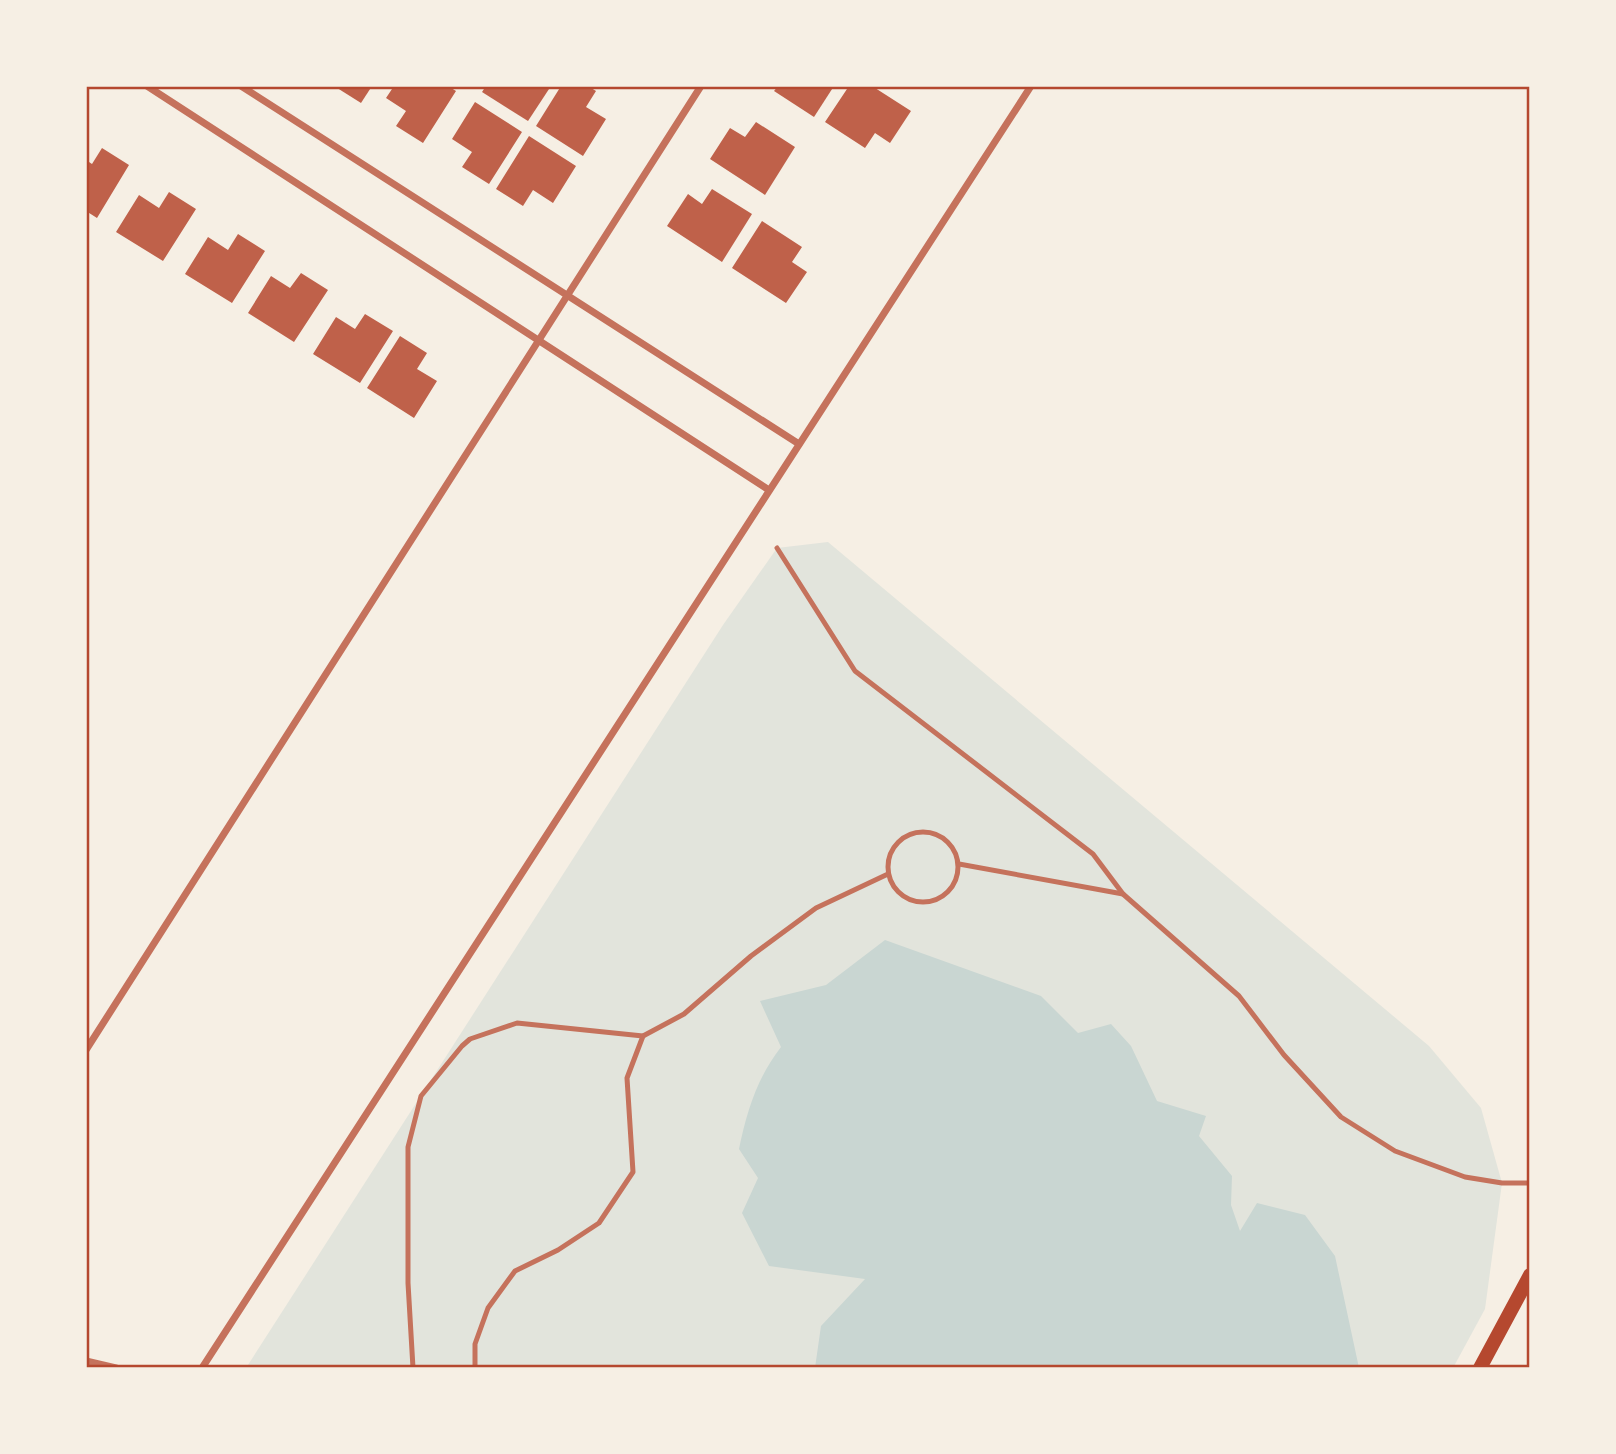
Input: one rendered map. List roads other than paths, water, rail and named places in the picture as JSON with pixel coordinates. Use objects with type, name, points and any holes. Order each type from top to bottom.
[{"type":"main road","points":[[1480,1368],[1530,1275]]},
{"type":"street","points":[[147,86],[769,490]]},
{"type":"street","points":[[242,86],[799,444]]},
{"type":"street","points":[[86,1050],[701,86]]},
{"type":"street","points":[[202,1368],[1031,86]]},
{"type":"street","points":[[86,1361],[116,1368]]},
{"type":"lane","points":[[777,548],[855,671],[1093,854],[1123,894],[1239,996],[1284,1055],[1341,1117],[1395,1151],[1465,1177],[1502,1183],[1530,1183]]},
{"type":"lane","points":[[920,832],[935,833],[947,841],[959,864],[953,886],[934,901],[919,902],[905,898],[894,888],[888,874],[889,859],[895,846],[906,836],[920,832]]},
{"type":"lane","points":[[959,864],[1123,894]]},
{"type":"lane","points":[[413,1368],[408,1283],[408,1147],[421,1096],[428,1083],[470,1039],[517,1023],[643,1036],[684,1014],[751,956],[816,908],[888,874]]},
{"type":"lane","points":[[475,1368],[474,1344],[488,1308],[515,1271],[558,1250],[599,1223],[633,1172],[627,1078],[643,1036]]}]
